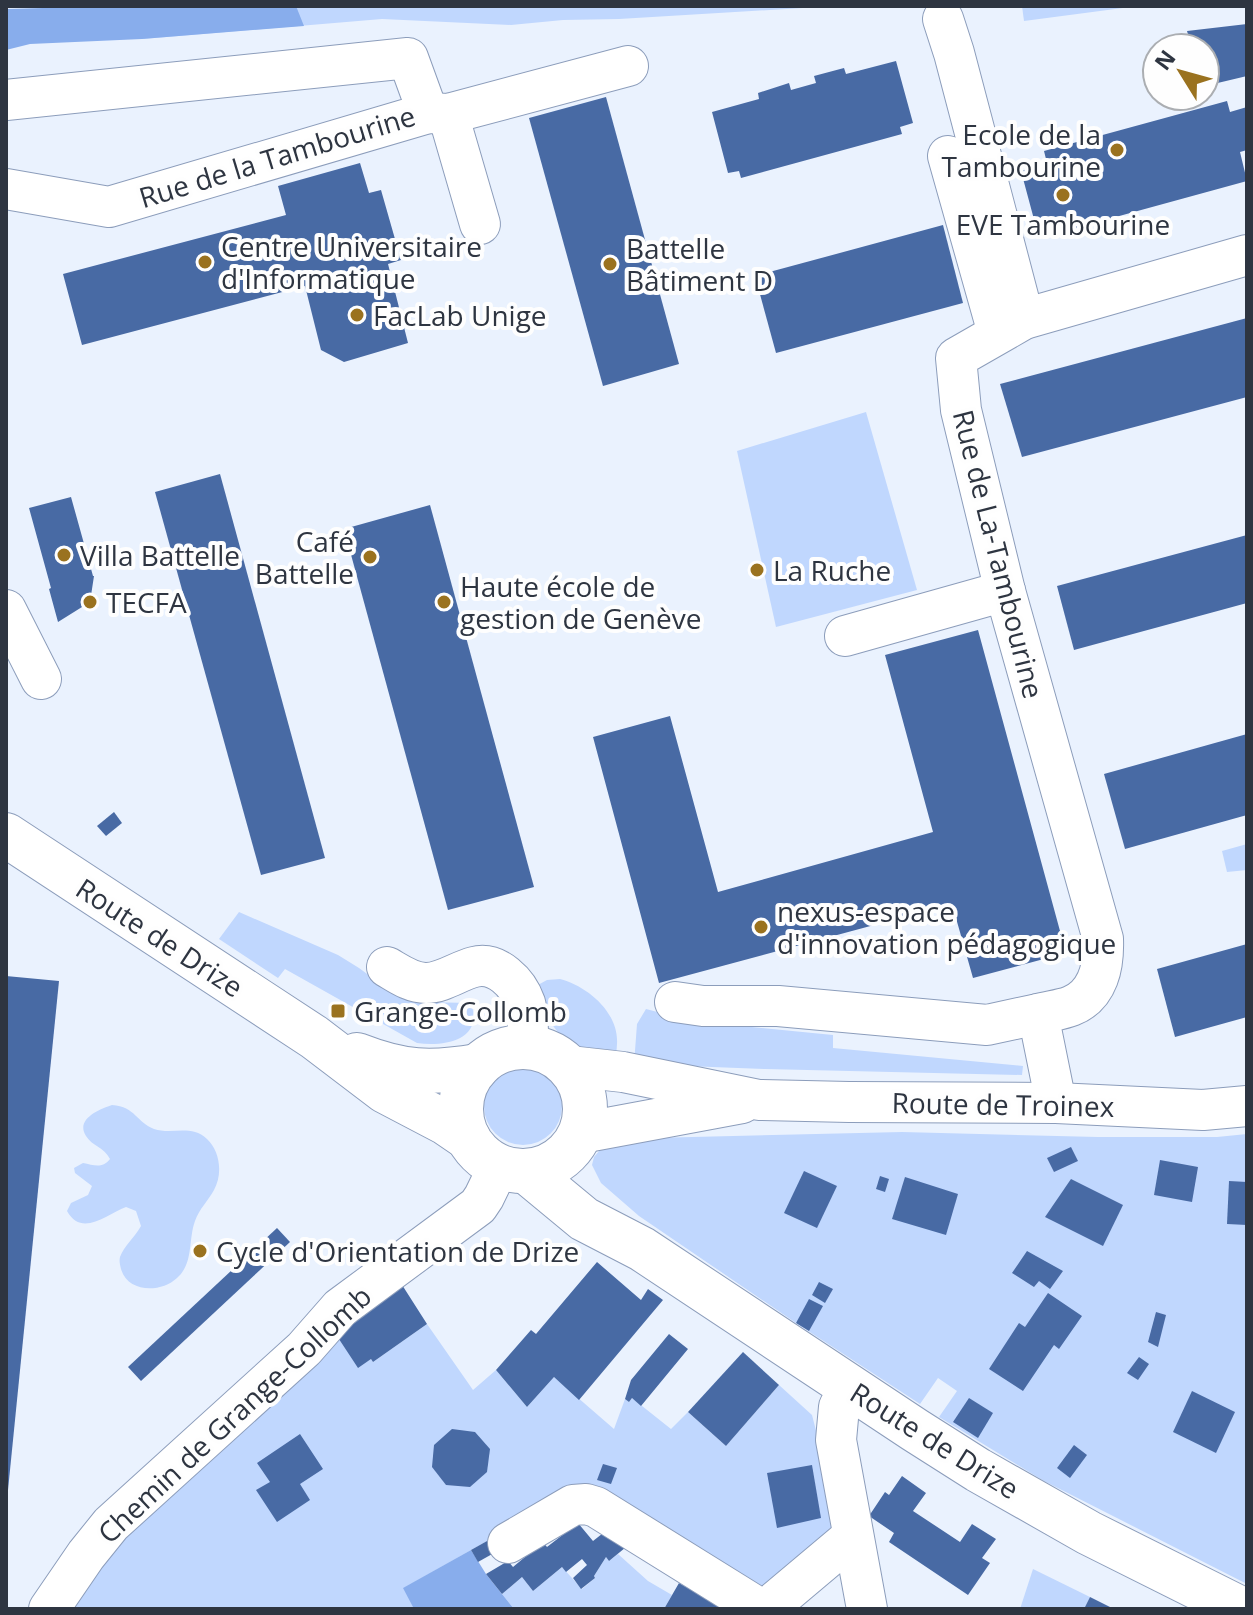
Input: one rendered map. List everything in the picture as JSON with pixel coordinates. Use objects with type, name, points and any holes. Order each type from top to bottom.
[{"type":"main road","name":"Route de Drize","points":[[6,835],[314,1037],[385,1091],[446,1123],[527,1153],[584,1219],[642,1249],[928,1438],[1033,1502],[1241,1609]]},
{"type":"main road","name":"Route de Drize","points":[[314,1037],[380,1064],[423,1072],[478,1066],[510,1048],[529,1047]]},
{"type":"main road","points":[[478,1066],[468,1082],[462,1101],[462,1120],[527,1153],[585,1116],[579,1081],[569,1066],[543,1050],[529,1047]]},
{"type":"street","points":[[943,19],[954,53],[1011,326]]},
{"type":"street","name":"Rue de la Tambourine","points":[[6,100],[408,58],[438,114],[109,207],[6,189]]},
{"type":"street","points":[[480,224],[438,114],[628,66]]},
{"type":"street","points":[[948,156],[1011,326]]},
{"type":"street","name":"Rue de La-Tambourine","points":[[675,1002],[703,1006],[778,1006],[987,1025],[1072,1006],[1092,990],[1102,966],[1103,939],[1005,591],[961,410],[956,358],[1011,326],[1247,255]]},
{"type":"street","points":[[845,636],[1005,591]]},
{"type":"street","points":[[6,610],[41,679]]},
{"type":"street","points":[[387,967],[405,978],[426,983],[438,982],[478,965],[497,969],[510,979],[525,1004],[529,1047]]},
{"type":"street","points":[[1038,1014],[1056,1103]]},
{"type":"street","name":"Route de Troinex","points":[[569,1066],[623,1072],[759,1100],[1056,1103],[1203,1110],[1247,1106]]},
{"type":"street","name":"Route de Troinex","points":[[527,1153],[759,1100]]},
{"type":"street","name":"Chemin de Grange-Collomb","points":[[49,1609],[111,1524],[304,1349],[340,1308],[478,1206],[527,1153]]},
{"type":"street","points":[[850,1387],[839,1407],[836,1440],[867,1609]]},
{"type":"street","points":[[508,1543],[573,1505],[586,1504],[596,1507],[757,1607],[770,1606],[852,1537]]},
{"type":"shaded area","points":[[130,6],[803,8],[511,25],[382,19],[142,39]]},
{"type":"shaded area","points":[[296,6],[304,26],[30,44],[6,50],[6,9]]},
{"type":"shaded area","points":[[1022,6],[1138,6],[1024,21]]},
{"type":"shaded area","points":[[866,412],[917,590],[776,627],[737,451]]},
{"type":"shaded area","points":[[1247,844],[1247,870],[1227,872],[1222,851]]},
{"type":"shaded area","points":[[239,912],[338,955],[385,987],[422,1002],[471,1003],[474,1016],[472,1025],[467,1033],[450,1042],[417,1043],[285,969],[278,978],[219,939]]},
{"type":"shaded area","points":[[560,979],[590,994],[607,1011],[616,1032],[614,1063],[582,1053],[564,1040],[547,1018],[536,986],[547,980]]},
{"type":"shaded area","points":[[646,1009],[692,1021],[833,1035],[833,1048],[1023,1066],[1022,1075],[634,1064],[637,1024]]},
{"type":"shaded area","points":[[515,1067],[531,1067],[545,1073],[556,1084],[562,1106],[556,1128],[545,1139],[531,1145],[515,1145],[501,1139],[490,1128],[484,1114],[484,1098],[490,1084],[501,1073]]},
{"type":"shaded area","points":[[112,1105],[126,1109],[154,1129],[201,1135],[211,1144],[217,1156],[217,1184],[195,1221],[186,1265],[177,1278],[162,1286],[146,1288],[130,1283],[121,1269],[122,1253],[141,1226],[136,1211],[126,1207],[95,1222],[80,1223],[67,1211],[71,1203],[88,1195],[92,1186],[75,1173],[74,1168],[83,1163],[101,1165],[110,1159],[83,1130],[90,1116]]},
{"type":"shaded area","points":[[902,1132],[1098,1137],[1247,1134],[1247,1584],[1044,1481],[939,1417],[957,1391],[938,1378],[920,1404],[639,1216],[601,1183],[592,1165],[600,1150],[651,1138]]},
{"type":"shaded area","points":[[427,1324],[473,1390],[496,1370],[527,1407],[554,1377],[614,1429],[625,1399],[629,1402],[632,1398],[671,1429],[688,1412],[726,1446],[779,1385],[812,1415],[838,1516],[830,1542],[764,1595],[584,1486],[404,1588],[414,1609],[58,1609],[105,1545],[333,1330],[358,1367],[371,1359],[373,1362]]},
{"type":"shaded area","points":[[471,1550],[514,1609],[414,1609],[403,1588]]},
{"type":"shaded area","points":[[618,1554],[648,1581],[672,1595],[664,1609],[514,1609],[502,1594],[522,1577],[533,1591],[562,1567],[582,1589],[595,1578],[606,1557],[609,1561]]},
{"type":"shaded area","points":[[1033,1569],[1090,1597],[1084,1609],[1020,1609]]},
{"type":"building","points":[[1247,24],[1247,76],[1221,82],[1221,32],[1187,31]]},
{"type":"building","points":[[896,61],[913,123],[900,127],[902,134],[741,178],[739,171],[728,173],[712,112],[759,99],[758,93],[789,83],[791,90],[816,83],[814,76],[844,68],[846,74]]},
{"type":"building","name":"Battelle Bâtiment D","points":[[606,97],[679,364],[603,386],[529,118]]},
{"type":"building","points":[[1227,101],[1230,112],[1247,107],[1247,150],[1240,152],[1247,181],[1039,238],[1021,171],[1047,163],[1044,151],[1187,112],[1221,112],[1221,103]]},
{"type":"building","points":[[360,163],[369,193],[381,190],[401,260],[388,264],[408,343],[344,362],[321,350],[305,286],[82,345],[63,274],[286,215],[278,186]]},
{"type":"building","points":[[943,225],[963,303],[776,353],[755,276]]},
{"type":"building","points":[[1247,318],[1247,397],[1022,457],[1000,384]]},
{"type":"building","points":[[220,474],[325,858],[261,875],[155,492]]},
{"type":"building","name":"Villa Battelle","points":[[71,497],[94,576],[90,602],[58,622],[29,508]]},
{"type":"building","points":[[430,505],[534,887],[448,910],[344,529]]},
{"type":"building","points":[[1247,535],[1247,603],[1074,650],[1057,586]]},
{"type":"building","points":[[978,630],[1066,953],[973,978],[952,904],[659,983],[593,737],[670,716],[718,892],[933,832],[885,655]]},
{"type":"building","points":[[1247,734],[1247,815],[1125,849],[1104,774]]},
{"type":"building","points":[[114,812],[122,823],[106,836],[97,826]]},
{"type":"building","points":[[1247,944],[1247,1017],[1175,1037],[1157,969]]},
{"type":"building","points":[[6,976],[59,981],[8,1490],[6,1490]]},
{"type":"building","points":[[1071,1147],[1078,1161],[1054,1172],[1047,1158]]},
{"type":"building","points":[[1160,1160],[1198,1167],[1192,1202],[1154,1195]]},
{"type":"building","points":[[804,1171],[837,1186],[817,1228],[784,1213]]},
{"type":"building","points":[[880,1176],[889,1179],[885,1192],[876,1189]]},
{"type":"building","points":[[905,1177],[958,1194],[946,1235],[892,1219]]},
{"type":"building","points":[[1071,1179],[1123,1205],[1103,1246],[1045,1217]]},
{"type":"building","points":[[1229,1181],[1247,1182],[1247,1225],[1227,1224]]},
{"type":"building","points":[[277,1228],[290,1242],[141,1381],[128,1367]]},
{"type":"building","points":[[1027,1251],[1063,1271],[1050,1289],[1039,1281],[1034,1287],[1012,1273]]},
{"type":"building","points":[[597,1262],[641,1300],[648,1289],[663,1300],[579,1400],[554,1377],[527,1407],[496,1370],[531,1330],[536,1334]]},
{"type":"building","points":[[397,1277],[427,1324],[373,1362],[371,1359],[358,1368],[333,1330]]},
{"type":"building","points":[[819,1282],[833,1289],[825,1303],[812,1295]]},
{"type":"building","points":[[1048,1293],[1082,1316],[1059,1349],[1054,1345],[1023,1391],[989,1369],[1019,1323],[1025,1327]]},
{"type":"building","points":[[809,1299],[823,1306],[809,1331],[796,1323]]},
{"type":"building","points":[[1156,1312],[1166,1315],[1158,1347],[1148,1342]]},
{"type":"building","points":[[669,1334],[688,1349],[641,1406],[632,1398],[629,1402],[625,1399],[631,1380]]},
{"type":"building","points":[[743,1352],[779,1385],[726,1446],[688,1412]]},
{"type":"building","points":[[1139,1357],[1149,1364],[1138,1380],[1127,1373]]},
{"type":"building","points":[[1192,1391],[1235,1412],[1216,1453],[1173,1432]]},
{"type":"building","points":[[969,1398],[993,1413],[978,1438],[953,1422]]},
{"type":"building","points":[[452,1429],[475,1432],[490,1449],[487,1472],[470,1487],[446,1485],[432,1467],[434,1445]]},
{"type":"building","points":[[300,1434],[323,1469],[300,1484],[310,1500],[277,1522],[256,1490],[270,1482],[257,1463]]},
{"type":"building","points":[[1074,1445],[1087,1455],[1070,1478],[1057,1468]]},
{"type":"building","points":[[603,1464],[617,1468],[611,1484],[597,1480]]},
{"type":"building","points":[[812,1465],[821,1518],[777,1528],[767,1473]]},
{"type":"building","points":[[902,1476],[926,1493],[913,1511],[960,1542],[972,1524],[996,1539],[982,1558],[990,1563],[968,1595],[889,1542],[894,1533],[869,1516],[885,1492],[889,1495]]},
{"type":"building","points":[[578,1523],[593,1541],[607,1530],[631,1543],[609,1561],[606,1557],[595,1578],[581,1589],[573,1578],[587,1565],[582,1559],[566,1572],[562,1567],[533,1591],[522,1577],[502,1594],[486,1574],[508,1561],[513,1567],[543,1542],[547,1547]]},
{"type":"building","points":[[487,1541],[494,1553],[478,1562],[471,1550]]},
{"type":"building","points":[[679,1583],[722,1607],[740,1609],[664,1609]]},
{"type":"building","points":[[1090,1597],[1114,1609],[1084,1609]]},
{"type":"place","name":"Ecole de la Tambourine","points":[[1117,150]]},
{"type":"place","name":"EVE Tambourine","points":[[1063,195]]},
{"type":"place","name":"Centre Universitaire d'Informatique","points":[[205,262]]},
{"type":"place","name":"Battelle Bâtiment D","points":[[610,264]]},
{"type":"place","name":"FacLab Unige","points":[[357,315]]},
{"type":"place","name":"Villa Battelle","points":[[64,555]]},
{"type":"place","name":"Café Battelle","points":[[370,557]]},
{"type":"place","name":"La Ruche","points":[[757,570]]},
{"type":"place","name":"TECFA","points":[[90,602]]},
{"type":"place","name":"Haute école de gestion de Genève","points":[[444,602]]},
{"type":"place","name":"nexus-espace d'innovation pédagogique","points":[[761,927]]},
{"type":"place","name":"Grange-Collomb","points":[[338,1011]]},
{"type":"place","name":"Cycle d'Orientation de Drize","points":[[200,1251]]}]
